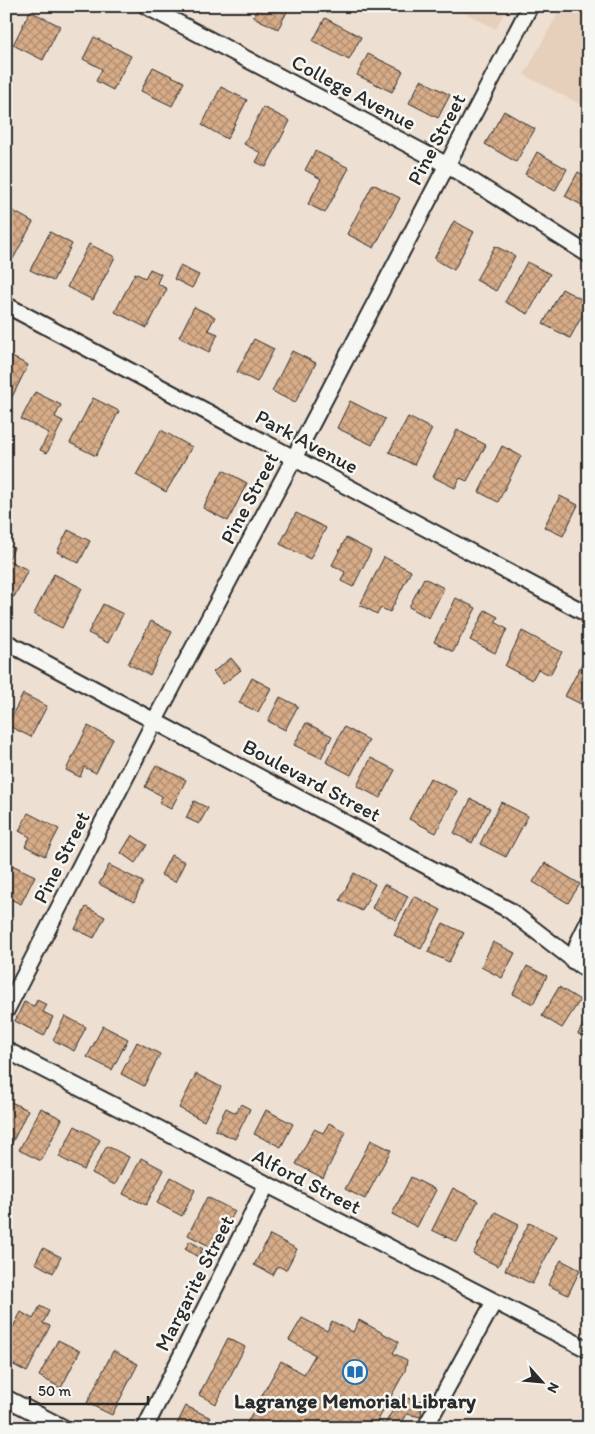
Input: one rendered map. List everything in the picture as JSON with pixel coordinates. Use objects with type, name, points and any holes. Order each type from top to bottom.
[{"type":"street","name":"College Avenue","points":[[146,6],[446,165],[589,255]]},
{"type":"street","name":"Pine Street","points":[[6,1011],[155,720],[530,6]]},
{"type":"street","name":"Park Avenue","points":[[6,304],[589,615]]},
{"type":"street","name":"Boulevard Street","points":[[6,642],[509,910],[589,972]]},
{"type":"street","points":[[573,961],[578,943],[589,920]]},
{"type":"street","name":"Alford Street","points":[[6,1050],[589,1350]]},
{"type":"street","name":"Margarite Street","points":[[145,1428],[267,1184]]},
{"type":"street","points":[[425,1428],[494,1302]]},
{"type":"street","points":[[6,1398],[64,1428]]},
{"type":"shaded area","points":[[452,6],[508,6],[496,29]]},
{"type":"shaded area","points":[[562,6],[589,6],[589,109],[524,75]]},
{"type":"building","points":[[259,6],[290,6],[278,29],[253,17]]},
{"type":"building","points":[[30,11],[60,26],[43,60],[13,45]]},
{"type":"building","points":[[325,18],[361,37],[349,60],[313,41]]},
{"type":"building","points":[[94,37],[131,56],[113,90],[96,81],[102,69],[83,59]]},
{"type":"building","points":[[368,54],[403,71],[392,92],[357,75]]},
{"type":"building","points":[[153,67],[184,82],[172,106],[141,91]]},
{"type":"building","points":[[421,80],[450,95],[438,118],[409,103]]},
{"type":"building","points":[[221,87],[247,100],[227,139],[202,125]]},
{"type":"building","points":[[263,107],[290,121],[266,167],[256,162],[261,153],[244,144]]},
{"type":"building","points":[[504,111],[535,129],[516,162],[485,144]]},
{"type":"building","points":[[315,151],[349,168],[325,213],[308,204],[321,179],[305,170]]},
{"type":"building","points":[[537,152],[567,169],[555,191],[525,174]]},
{"type":"building","points":[[578,172],[589,178],[589,209],[565,196]]},
{"type":"building","points":[[373,184],[400,198],[374,248],[347,234]]},
{"type":"building","points":[[6,207],[33,222],[13,259],[6,255]]},
{"type":"building","points":[[454,221],[474,232],[454,270],[434,259]]},
{"type":"building","points":[[50,232],[72,244],[53,281],[30,270]]},
{"type":"building","points":[[89,244],[115,257],[93,300],[67,287]]},
{"type":"building","points":[[495,246],[515,256],[496,291],[476,280]]},
{"type":"building","points":[[527,262],[550,274],[528,314],[505,302]]},
{"type":"building","points":[[180,266],[199,275],[192,288],[174,279]]},
{"type":"building","points":[[150,269],[161,274],[157,283],[167,289],[147,328],[115,312],[135,273],[145,278]]},
{"type":"building","points":[[562,289],[589,303],[570,338],[543,324]]},
{"type":"building","points":[[194,307],[215,317],[208,330],[218,334],[209,352],[179,337]]},
{"type":"building","points":[[254,339],[274,349],[257,382],[237,372]]},
{"type":"building","points":[[292,351],[316,363],[295,403],[272,391]]},
{"type":"building","points":[[6,354],[28,365],[11,399],[6,397]]},
{"type":"building","points":[[35,392],[61,405],[55,417],[63,421],[47,453],[40,450],[49,433],[21,419]]},
{"type":"building","points":[[93,398],[119,411],[96,456],[70,443]]},
{"type":"building","points":[[350,401],[385,419],[372,445],[337,428]]},
{"type":"building","points":[[408,417],[432,429],[414,465],[389,452]]},
{"type":"building","points":[[161,430],[192,447],[166,492],[136,475]]},
{"type":"building","points":[[457,430],[486,445],[467,481],[460,478],[455,488],[433,477]]},
{"type":"building","points":[[502,446],[521,456],[498,502],[479,492]]},
{"type":"building","points":[[223,470],[247,483],[228,521],[203,508]]},
{"type":"building","points":[[560,496],[578,505],[563,536],[544,527]]},
{"type":"building","points":[[296,513],[326,528],[310,559],[280,544]]},
{"type":"building","points":[[68,530],[90,541],[79,563],[57,552]]},
{"type":"building","points":[[346,538],[371,551],[353,587],[341,581],[345,572],[332,565]]},
{"type":"building","points":[[6,544],[14,548],[8,560],[28,570],[14,597],[6,593]]},
{"type":"building","points":[[384,557],[411,571],[390,612],[381,608],[377,614],[360,605]]},
{"type":"building","points":[[54,574],[82,588],[62,628],[34,614]]},
{"type":"building","points":[[424,578],[444,588],[429,618],[409,607]]},
{"type":"building","points":[[456,598],[476,608],[453,652],[434,642]]},
{"type":"building","points":[[103,604],[123,614],[108,643],[88,633]]},
{"type":"building","points":[[485,610],[498,617],[495,622],[507,629],[495,653],[470,640]]},
{"type":"building","points":[[151,621],[172,632],[150,675],[128,664]]},
{"type":"building","points":[[522,631],[562,652],[550,675],[538,669],[532,680],[505,666]]},
{"type":"building","points":[[231,658],[241,670],[223,684],[213,672]]},
{"type":"building","points":[[585,658],[589,660],[589,708],[565,696]]},
{"type":"building","points":[[252,678],[271,688],[258,712],[239,703]]},
{"type":"building","points":[[23,694],[47,706],[31,737],[7,725]]},
{"type":"building","points":[[280,697],[298,706],[285,730],[268,721]]},
{"type":"building","points":[[306,723],[332,736],[321,758],[294,745]]},
{"type":"building","points":[[88,726],[113,739],[96,773],[84,767],[80,777],[66,770]]},
{"type":"building","points":[[344,727],[369,740],[351,775],[326,762]]},
{"type":"building","points":[[371,758],[395,770],[380,798],[357,786]]},
{"type":"building","points":[[156,765],[186,780],[171,809],[159,803],[162,796],[145,787]]},
{"type":"building","points":[[430,778],[457,791],[436,833],[409,819]]},
{"type":"building","points":[[471,799],[490,808],[472,843],[454,833]]},
{"type":"building","points":[[194,801],[208,808],[199,824],[186,818]]},
{"type":"building","points":[[501,802],[528,816],[506,857],[480,844]]},
{"type":"building","points":[[28,813],[59,829],[45,856],[25,846],[30,837],[19,831]]},
{"type":"building","points":[[132,835],[147,845],[135,863],[121,853]]},
{"type":"building","points":[[171,855],[185,862],[175,882],[161,875]]},
{"type":"building","points":[[545,863],[580,884],[568,903],[533,882]]},
{"type":"building","points":[[12,865],[35,876],[21,904],[6,897],[6,877]]},
{"type":"building","points":[[109,865],[143,882],[134,902],[99,884]]},
{"type":"building","points":[[354,873],[375,884],[362,911],[340,900]]},
{"type":"building","points":[[384,884],[408,896],[396,920],[372,908]]},
{"type":"building","points":[[414,896],[441,910],[421,949],[394,935]]},
{"type":"building","points":[[86,907],[105,917],[94,938],[75,929]]},
{"type":"building","points":[[443,923],[464,933],[449,962],[428,952]]},
{"type":"building","points":[[493,942],[515,953],[502,978],[481,967]]},
{"type":"building","points":[[527,966],[547,976],[533,1004],[513,994]]},
{"type":"building","points":[[559,987],[580,1000],[562,1028],[542,1016]]},
{"type":"building","points":[[37,1000],[47,1005],[43,1012],[53,1017],[44,1036],[15,1021],[24,1002],[34,1006]]},
{"type":"building","points":[[589,1013],[589,1040],[578,1034]]},
{"type":"building","points":[[65,1016],[86,1027],[74,1051],[53,1040]]},
{"type":"building","points":[[103,1026],[128,1039],[112,1070],[87,1057]]},
{"type":"building","points":[[137,1042],[160,1054],[144,1086],[121,1074]]},
{"type":"building","points":[[196,1074],[221,1087],[204,1121],[179,1108]]},
{"type":"building","points":[[11,1102],[28,1110],[11,1145],[6,1142],[6,1111]]},
{"type":"building","points":[[241,1104],[250,1109],[235,1139],[215,1130],[226,1108],[236,1113]]},
{"type":"building","points":[[41,1108],[62,1119],[41,1161],[19,1150]]},
{"type":"building","points":[[266,1110],[293,1124],[281,1147],[254,1134]]},
{"type":"building","points":[[329,1123],[346,1132],[323,1178],[296,1164],[314,1129],[323,1133]]},
{"type":"building","points":[[75,1126],[100,1140],[84,1170],[59,1157]]},
{"type":"building","points":[[371,1140],[391,1150],[365,1199],[345,1189]]},
{"type":"building","points":[[107,1146],[129,1157],[115,1185],[92,1173]]},
{"type":"building","points":[[141,1158],[164,1170],[146,1205],[123,1194]]},
{"type":"building","points":[[171,1177],[195,1190],[182,1216],[157,1203]]},
{"type":"building","points":[[411,1177],[436,1190],[417,1227],[392,1214]]},
{"type":"building","points":[[453,1188],[478,1201],[457,1242],[432,1230]]},
{"type":"building","points":[[207,1197],[235,1211],[215,1249],[188,1235]]},
{"type":"building","points":[[495,1212],[519,1224],[498,1266],[473,1254]]},
{"type":"building","points":[[529,1223],[557,1236],[532,1284],[505,1270]]},
{"type":"building","points":[[270,1235],[297,1249],[286,1270],[278,1266],[273,1275],[254,1265]]},
{"type":"building","points":[[190,1241],[203,1249],[198,1257],[185,1249]]},
{"type":"building","points":[[43,1248],[61,1257],[53,1273],[35,1263]]},
{"type":"building","points":[[561,1260],[580,1270],[568,1295],[548,1285]]},
{"type":"building","points":[[589,1290],[589,1306],[582,1303]]},
{"type":"building","points":[[40,1306],[49,1311],[43,1323],[50,1326],[27,1372],[6,1361],[6,1340],[21,1312],[33,1319]]},
{"type":"building","name":"Lagrange Memorial Library","points":[[302,1318],[327,1331],[332,1321],[353,1332],[359,1320],[399,1342],[393,1353],[407,1360],[405,1371],[378,1420],[385,1424],[400,1397],[422,1401],[421,1417],[407,1414],[399,1428],[244,1428],[281,1361],[304,1374],[315,1355],[289,1340]]},
{"type":"building","points":[[228,1338],[245,1347],[216,1404],[199,1395]]},
{"type":"building","points":[[58,1340],[80,1351],[61,1388],[39,1376]]},
{"type":"building","points":[[113,1351],[138,1364],[112,1415],[87,1403]]},
{"type":"building","points":[[186,1406],[211,1418],[206,1428],[175,1428]]},
{"type":"place","name":"Lagrange Memorial Library","points":[[355,1372]]}]
